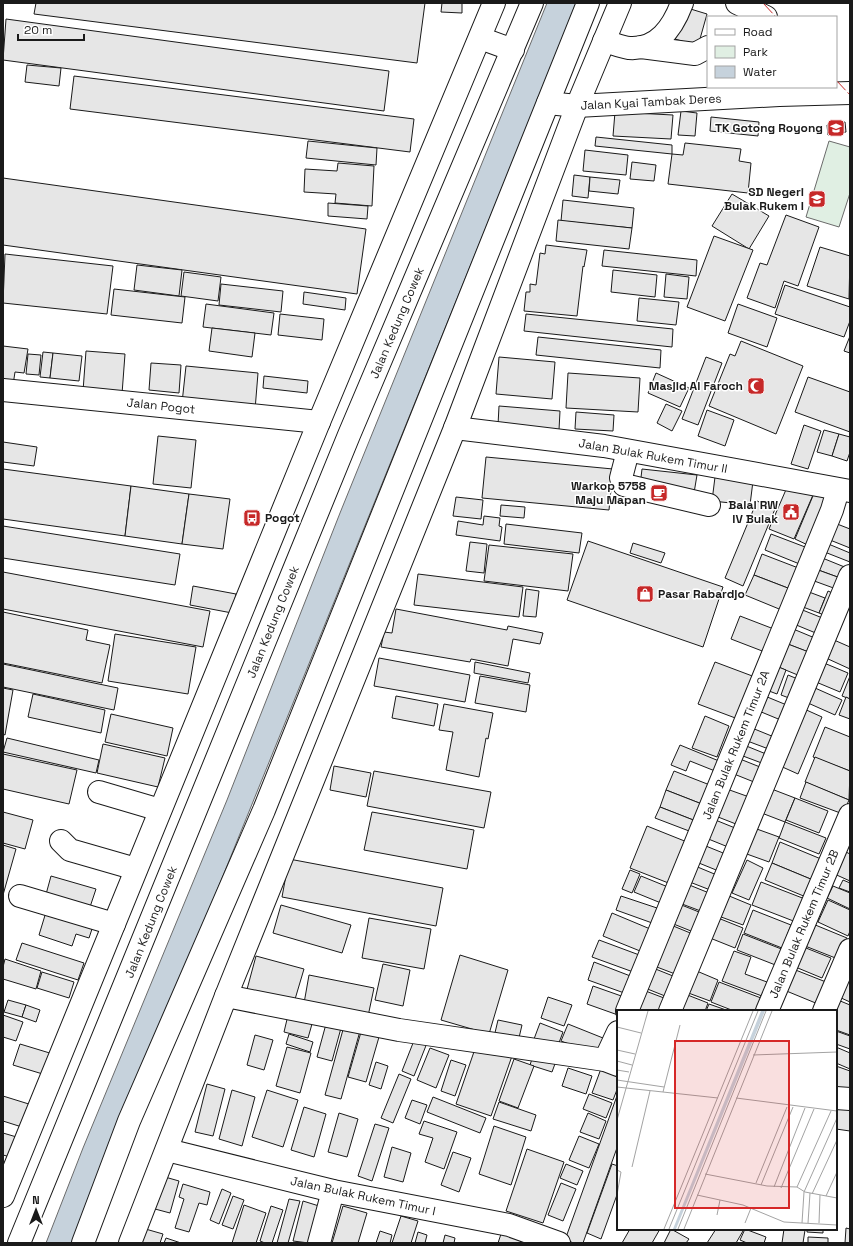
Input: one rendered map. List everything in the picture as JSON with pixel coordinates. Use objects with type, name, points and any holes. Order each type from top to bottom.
[{"type":"main road","points":[[3,1196],[318,422],[494,3]]},
{"type":"main road","name":"Jalan Kedung Cowek","points":[[20,1243],[349,435],[532,3]]},
{"type":"main road","points":[[83,1243],[129,1121],[264,810],[588,3]]},
{"type":"main road","points":[[130,1243],[226,996],[455,428],[577,106],[620,3]]},
{"type":"main road","points":[[641,47],[661,39],[670,28],[682,3]]},
{"type":"main road","points":[[480,38],[513,50]]},
{"type":"main road","points":[[604,41],[628,48],[641,47],[695,54],[707,48]]},
{"type":"main road","name":"Jalan Kyai Tambak Deres","points":[[548,103],[577,106],[779,91],[850,93]]},
{"type":"main road","name":"Jalan Pogot","points":[[3,390],[318,422]]},
{"type":"main road","name":"Jalan Bulak Rukem Timur II","points":[[455,428],[628,451],[844,490]]},
{"type":"main road","points":[[628,451],[621,478],[624,485],[709,505]]},
{"type":"main road","name":"Jalan Bulak Rukem Timur 2A","points":[[629,1005],[826,525],[844,490]]},
{"type":"main road","points":[[670,1010],[850,576]]},
{"type":"main road","points":[[99,792],[160,810]]},
{"type":"main road","name":"Jalan Bulak Rukem Timur 2B","points":[[768,1010],[850,815]]},
{"type":"main road","points":[[61,841],[70,850],[136,869]]},
{"type":"main road","points":[[20,894],[114,924]]},
{"type":"main road","points":[[824,1010],[850,950]]},
{"type":"main road","points":[[226,996],[400,1030],[612,1062],[617,1037]]},
{"type":"main road","points":[[837,1098],[850,1099]]},
{"type":"main road","name":"Jalan Bulak Rukem Timur I","points":[[167,1150],[333,1191],[509,1225],[559,1243]]},
{"type":"main road","points":[[319,1243],[333,1191]]},
{"type":"green space","points":[[829,141],[850,147],[850,193],[839,227],[806,217]]},
{"type":"water","points":[[547,3],[577,3],[74,1243],[46,1243],[83,1148],[227,800],[340,513]]},
{"type":"building","points":[[36,3],[425,3],[417,63],[34,14]]},
{"type":"building","points":[[442,3],[462,3],[462,13],[441,12]]},
{"type":"building","points":[[684,7],[707,14],[698,46],[675,39]]},
{"type":"building","points":[[6,19],[389,71],[384,111],[3,60]]},
{"type":"building","points":[[27,65],[61,68],[59,86],[25,82]]},
{"type":"building","points":[[74,76],[414,119],[410,152],[70,109]]},
{"type":"building","points":[[681,111],[697,113],[695,136],[678,135]]},
{"type":"building","points":[[615,112],[673,115],[671,139],[613,136]]},
{"type":"building","points":[[711,117],[759,122],[758,136],[710,131]]},
{"type":"building","name":"TK Gotong Royong","points":[[845,122],[846,132],[828,135],[827,125]]},
{"type":"building","points":[[596,137],[672,145],[672,154],[595,146]]},
{"type":"building","points":[[308,141],[377,148],[376,165],[306,158]]},
{"type":"building","points":[[685,143],[741,149],[739,161],[751,163],[748,193],[668,184],[672,154],[683,155]]},
{"type":"building","points":[[585,150],[628,155],[626,175],[583,171]]},
{"type":"building","points":[[632,162],[656,165],[654,181],[630,179]]},
{"type":"building","points":[[338,163],[374,166],[372,206],[335,203],[336,194],[304,192],[305,169],[337,171]]},
{"type":"building","points":[[574,175],[590,177],[588,198],[572,196]]},
{"type":"building","points":[[590,177],[620,180],[618,194],[589,191]]},
{"type":"building","points":[[3,178],[366,229],[357,294],[3,245]]},
{"type":"building","points":[[732,194],[769,216],[749,249],[712,226]]},
{"type":"building","points":[[563,200],[634,208],[632,228],[561,221]]},
{"type":"building","points":[[328,203],[368,206],[367,219],[328,216]]},
{"type":"building","points":[[786,215],[819,227],[798,286],[784,281],[775,308],[747,298],[760,263],[767,265]]},
{"type":"building","points":[[558,220],[632,228],[629,249],[556,241]]},
{"type":"building","points":[[714,236],[753,250],[725,321],[687,307]]},
{"type":"building","points":[[546,245],[587,250],[584,267],[583,266],[577,316],[524,311],[526,292],[530,292],[530,284],[536,285],[540,253],[545,254]]},
{"type":"building","points":[[820,247],[850,256],[849,299],[807,286]]},
{"type":"building","points":[[604,250],[697,260],[696,276],[602,266]]},
{"type":"building","points":[[5,254],[113,266],[107,314],[3,303]]},
{"type":"building","points":[[137,265],[182,270],[179,296],[134,290]]},
{"type":"building","points":[[613,270],[657,275],[655,297],[611,292]]},
{"type":"building","points":[[184,272],[221,277],[218,301],[181,296]]},
{"type":"building","points":[[666,274],[689,277],[687,299],[664,297]]},
{"type":"building","points":[[221,284],[283,291],[281,312],[219,305]]},
{"type":"building","points":[[785,285],[850,307],[850,321],[844,337],[775,314]]},
{"type":"building","points":[[114,289],[185,297],[182,323],[111,315]]},
{"type":"building","points":[[304,292],[346,298],[345,310],[303,304]]},
{"type":"building","points":[[639,298],[679,302],[676,325],[637,321]]},
{"type":"building","points":[[206,304],[274,313],[271,335],[203,327]]},
{"type":"building","points":[[738,304],[777,318],[767,347],[728,333]]},
{"type":"building","points":[[280,314],[324,319],[322,340],[278,335]]},
{"type":"building","points":[[526,314],[673,329],[672,347],[524,331]]},
{"type":"building","points":[[212,328],[255,333],[252,357],[209,351]]},
{"type":"building","points":[[850,336],[850,353],[844,351]]},
{"type":"building","points":[[538,337],[661,350],[660,368],[536,355]]},
{"type":"building","name":"Masjid Al Faroch","points":[[741,341],[803,366],[776,434],[709,406],[730,354],[735,356]]},
{"type":"building","points":[[3,346],[28,349],[24,373],[15,372],[13,385],[3,384]]},
{"type":"building","points":[[86,351],[125,354],[122,394],[83,391]]},
{"type":"building","points":[[43,352],[53,353],[50,378],[40,377]]},
{"type":"building","points":[[53,353],[82,356],[79,381],[50,378]]},
{"type":"building","points":[[28,354],[41,355],[39,375],[26,374]]},
{"type":"building","points":[[499,357],[555,362],[552,399],[496,394]]},
{"type":"building","points":[[706,357],[722,363],[698,425],[682,419]]},
{"type":"building","points":[[151,363],[181,365],[179,393],[149,390]]},
{"type":"building","points":[[186,366],[258,373],[255,410],[182,403]]},
{"type":"building","points":[[568,373],[640,378],[638,412],[566,408]]},
{"type":"building","points":[[656,373],[689,388],[680,407],[648,393]]},
{"type":"building","points":[[264,376],[308,381],[307,393],[263,388]]},
{"type":"building","points":[[808,377],[850,392],[850,432],[795,412]]},
{"type":"building","points":[[666,404],[682,411],[672,431],[657,423]]},
{"type":"building","points":[[499,406],[560,411],[559,430],[498,425]]},
{"type":"building","points":[[707,410],[734,420],[725,446],[698,436]]},
{"type":"building","points":[[576,412],[614,415],[613,431],[575,429]]},
{"type":"building","points":[[804,425],[821,431],[808,469],[791,464]]},
{"type":"building","points":[[824,430],[839,434],[832,456],[817,452]]},
{"type":"building","points":[[839,434],[850,437],[850,452],[847,461],[832,456]]},
{"type":"building","points":[[158,436],[196,440],[191,488],[153,484]]},
{"type":"building","points":[[3,442],[37,447],[34,466],[3,462]]},
{"type":"building","points":[[486,457],[613,469],[609,510],[482,498]]},
{"type":"building","points":[[3,469],[131,486],[125,536],[3,519]]},
{"type":"building","points":[[642,469],[697,475],[694,493],[640,486]]},
{"type":"building","points":[[715,477],[753,481],[750,505],[712,501]]},
{"type":"building","name":"Balai RW IV Bulak","points":[[788,485],[813,495],[794,539],[769,529]]},
{"type":"building","points":[[131,486],[189,494],[182,544],[125,536]]},
{"type":"building","points":[[815,491],[833,499],[812,547],[795,539]]},
{"type":"building","points":[[189,494],[230,499],[223,549],[182,544]]},
{"type":"building","points":[[456,497],[483,500],[481,519],[453,516]]},
{"type":"building","points":[[757,501],[775,509],[743,586],[725,578]]},
{"type":"building","points":[[501,505],[525,507],[524,518],[500,516]]},
{"type":"building","points":[[484,516],[500,518],[499,526],[502,527],[500,541],[456,535],[458,521],[483,525]]},
{"type":"building","points":[[832,522],[850,529],[850,548],[825,538]]},
{"type":"building","points":[[506,524],[582,533],[579,553],[504,544]]},
{"type":"building","points":[[3,526],[180,554],[175,585],[3,558]]},
{"type":"building","points":[[771,534],[813,550],[807,567],[765,550]]},
{"type":"building","name":"Pasar Rabardjo","points":[[588,541],[723,587],[703,647],[567,600]]},
{"type":"building","points":[[470,542],[487,544],[484,573],[466,571]]},
{"type":"building","points":[[633,543],[665,553],[661,563],[630,553]]},
{"type":"building","points":[[826,543],[850,553],[850,562],[822,551]]},
{"type":"building","points":[[489,545],[573,554],[568,591],[484,581]]},
{"type":"building","points":[[762,554],[801,569],[793,590],[754,575]]},
{"type":"building","points":[[815,555],[847,568],[843,579],[810,567]]},
{"type":"building","points":[[810,567],[843,579],[839,590],[806,578]]},
{"type":"building","points":[[3,572],[210,611],[203,647],[3,609]]},
{"type":"building","points":[[418,574],[523,587],[519,617],[414,605]]},
{"type":"building","points":[[754,575],[793,590],[784,611],[745,595]]},
{"type":"building","points":[[193,586],[236,594],[232,613],[190,605]]},
{"type":"building","points":[[526,589],[539,591],[536,617],[523,616]]},
{"type":"building","points":[[801,589],[825,598],[819,613],[795,604]]},
{"type":"building","points":[[828,591],[839,596],[831,618],[819,613]]},
{"type":"building","points":[[795,607],[830,621],[823,636],[789,622]]},
{"type":"building","points":[[396,609],[507,630],[508,626],[543,633],[540,644],[513,639],[508,666],[471,659],[470,662],[381,647],[384,632],[392,633]]},
{"type":"building","points":[[3,612],[88,630],[86,640],[110,645],[102,683],[3,663]]},
{"type":"building","points":[[740,616],[779,631],[770,654],[731,639]]},
{"type":"building","points":[[786,626],[822,641],[816,655],[780,641]]},
{"type":"building","points":[[115,634],[196,647],[188,694],[108,681]]},
{"type":"building","points":[[834,640],[850,647],[850,669],[826,658]]},
{"type":"building","points":[[780,641],[814,654],[805,678],[771,664]]},
{"type":"building","points":[[379,658],[470,675],[465,702],[374,686]]},
{"type":"building","points":[[475,662],[530,673],[528,683],[474,673]]},
{"type":"building","points":[[715,662],[755,677],[738,719],[698,704]]},
{"type":"building","points":[[824,663],[848,673],[840,692],[816,682]]},
{"type":"building","points":[[3,664],[118,688],[114,710],[3,687]]},
{"type":"building","points":[[771,664],[786,670],[777,694],[761,688]]},
{"type":"building","points":[[788,675],[805,682],[797,701],[781,695]]},
{"type":"building","points":[[480,676],[530,685],[526,712],[475,703]]},
{"type":"building","points":[[850,676],[850,699],[842,696]]},
{"type":"building","points":[[3,688],[13,690],[5,735],[3,734]]},
{"type":"building","points":[[815,688],[842,700],[835,715],[808,703]]},
{"type":"building","points":[[33,694],[105,710],[101,733],[28,717]]},
{"type":"building","points":[[760,694],[794,708],[788,723],[754,709]]},
{"type":"building","points":[[396,696],[438,704],[434,726],[392,718]]},
{"type":"building","points":[[846,697],[850,699],[850,719],[839,715]]},
{"type":"building","points":[[444,704],[493,713],[488,739],[486,738],[479,777],[446,770],[453,732],[439,730]]},
{"type":"building","points":[[802,708],[822,717],[798,774],[778,765]]},
{"type":"building","points":[[111,714],[173,728],[167,756],[105,742]]},
{"type":"building","points":[[705,716],[729,726],[717,757],[692,748]]},
{"type":"building","points":[[747,726],[779,739],[774,751],[742,739]]},
{"type":"building","points":[[825,727],[850,737],[850,771],[813,757]]},
{"type":"building","points":[[7,738],[99,760],[96,773],[3,752]]},
{"type":"building","points":[[739,743],[771,756],[767,765],[735,753]]},
{"type":"building","points":[[103,744],[165,758],[158,787],[97,773]]},
{"type":"building","points":[[680,745],[719,761],[715,771],[690,761],[686,771],[671,765]]},
{"type":"building","points":[[3,754],[77,770],[69,804],[3,789]]},
{"type":"building","points":[[735,757],[765,769],[759,784],[729,772]]},
{"type":"building","points":[[815,757],[850,771],[849,800],[805,782]]},
{"type":"building","points":[[334,766],[371,773],[366,797],[330,790]]},
{"type":"building","points":[[374,771],[491,792],[484,828],[367,806]]},
{"type":"building","points":[[674,771],[715,787],[707,806],[666,790]]},
{"type":"building","points":[[806,782],[849,800],[843,814],[800,798]]},
{"type":"building","points":[[724,788],[752,798],[741,826],[713,815]]},
{"type":"building","points":[[769,788],[795,798],[785,822],[759,812]]},
{"type":"building","points":[[666,790],[707,806],[701,823],[660,807]]},
{"type":"building","points":[[795,798],[828,811],[819,833],[786,820]]},
{"type":"building","points":[[660,807],[701,823],[697,834],[655,818]]},
{"type":"building","points":[[3,812],[33,820],[25,849],[3,843]]},
{"type":"building","points":[[372,812],[474,830],[467,869],[364,850]]},
{"type":"building","points":[[708,817],[740,830],[733,849],[701,836]]},
{"type":"building","points":[[785,822],[826,838],[819,854],[779,838]]},
{"type":"building","points":[[647,826],[687,842],[671,884],[630,868]]},
{"type":"building","points":[[754,828],[779,837],[769,862],[744,853]]},
{"type":"building","points":[[696,842],[733,857],[726,874],[689,859]]},
{"type":"building","points":[[780,842],[821,859],[813,880],[772,863]]},
{"type":"building","points":[[3,845],[16,849],[3,895]]},
{"type":"building","points":[[840,849],[850,854],[850,881],[830,872]]},
{"type":"building","points":[[289,859],[443,888],[436,926],[282,897]]},
{"type":"building","points":[[747,860],[763,868],[749,900],[732,893]]},
{"type":"building","points":[[688,863],[724,878],[718,893],[682,879]]},
{"type":"building","points":[[772,863],[813,880],[806,897],[765,880]]},
{"type":"building","points":[[630,870],[640,874],[632,893],[622,889]]},
{"type":"building","points":[[51,876],[96,889],[89,910],[45,898]]},
{"type":"building","points":[[641,876],[668,887],[661,903],[634,892]]},
{"type":"building","points":[[843,880],[850,883],[850,892],[839,888]]},
{"type":"building","points":[[682,882],[714,895],[706,913],[674,901]]},
{"type":"building","points":[[761,882],[805,899],[796,922],[752,905]]},
{"type":"building","points":[[833,886],[850,893],[850,909],[827,898]]},
{"type":"building","points":[[722,893],[751,905],[743,925],[713,914]]},
{"type":"building","points":[[621,896],[660,909],[655,924],[616,910]]},
{"type":"building","points":[[828,900],[850,910],[850,931],[848,936],[818,922]]},
{"type":"building","points":[[674,902],[709,916],[701,935],[666,921]]},
{"type":"building","points":[[281,905],[351,925],[342,953],[273,933]]},
{"type":"building","points":[[753,910],[791,925],[782,948],[744,933]]},
{"type":"building","points":[[46,912],[93,926],[89,938],[76,934],[72,946],[39,935]]},
{"type":"building","points":[[612,913],[655,931],[645,953],[603,936]]},
{"type":"building","points":[[713,916],[743,928],[735,948],[705,936]]},
{"type":"building","points":[[369,918],[431,929],[424,969],[362,958]]},
{"type":"building","points":[[808,922],[847,938],[838,959],[800,944]]},
{"type":"building","points":[[666,923],[700,937],[683,977],[649,964]]},
{"type":"building","points":[[743,934],[784,950],[778,966],[737,950]]},
{"type":"building","points":[[599,940],[642,956],[636,973],[592,957]]},
{"type":"building","points":[[22,943],[84,963],[78,980],[16,960]]},
{"type":"building","points":[[801,946],[831,958],[822,978],[793,966]]},
{"type":"building","points":[[734,951],[751,957],[745,974],[767,982],[762,996],[722,981]]},
{"type":"building","points":[[460,955],[508,970],[489,1034],[441,1020]]},
{"type":"building","points":[[256,956],[304,969],[293,1006],[246,993]]},
{"type":"building","points":[[5,959],[41,971],[36,989],[3,979]]},
{"type":"building","points":[[594,962],[633,977],[627,994],[588,980]]},
{"type":"building","points":[[383,964],[410,970],[403,1006],[375,1000]]},
{"type":"building","points":[[648,966],[683,980],[675,1000],[640,986]]},
{"type":"building","points":[[692,969],[718,980],[710,1001],[683,991]]},
{"type":"building","points":[[793,969],[826,982],[818,1004],[784,990]]},
{"type":"building","points":[[850,970],[850,1002],[839,997]]},
{"type":"building","points":[[42,972],[74,982],[69,998],[37,988]]},
{"type":"building","points":[[309,975],[374,988],[367,1021],[303,1009]]},
{"type":"building","points":[[719,982],[761,998],[755,1010],[731,1010],[711,1002]]},
{"type":"building","points":[[593,986],[627,998],[621,1010],[617,1010],[617,1015],[587,1004]]},
{"type":"building","points":[[643,990],[664,998],[659,1010],[635,1010]]},
{"type":"building","points":[[685,994],[708,1003],[705,1010],[678,1010]]},
{"type":"building","points":[[548,997],[572,1005],[564,1026],[541,1018]]},
{"type":"building","points":[[833,998],[850,1005],[850,1035],[837,1030],[837,1010],[828,1010]]},
{"type":"building","points":[[8,1000],[26,1005],[22,1017],[4,1012]]},
{"type":"building","points":[[709,1004],[726,1010],[706,1010]]},
{"type":"building","points":[[26,1005],[40,1010],[36,1022],[22,1017]]},
{"type":"building","points":[[289,1011],[314,1017],[308,1038],[284,1032]]},
{"type":"building","points":[[3,1015],[23,1022],[16,1041],[3,1037]]},
{"type":"building","points":[[498,1020],[522,1025],[518,1042],[494,1037]]},
{"type":"building","points":[[540,1023],[563,1032],[557,1048],[534,1039]]},
{"type":"building","points":[[326,1024],[341,1028],[332,1061],[317,1057]]},
{"type":"building","points":[[568,1024],[608,1040],[601,1056],[561,1041]]},
{"type":"building","points":[[344,1026],[360,1031],[341,1099],[325,1095]]},
{"type":"building","points":[[837,1031],[850,1036],[850,1049],[837,1044]]},
{"type":"building","points":[[361,1032],[379,1037],[366,1082],[348,1077]]},
{"type":"building","points":[[289,1034],[313,1042],[310,1052],[286,1044]]},
{"type":"building","points":[[255,1035],[273,1040],[264,1070],[247,1065]]},
{"type":"building","points":[[415,1038],[427,1043],[414,1076],[402,1071]]},
{"type":"building","points":[[477,1043],[512,1056],[491,1116],[456,1104]]},
{"type":"building","points":[[20,1044],[53,1054],[46,1075],[13,1065]]},
{"type":"building","points":[[287,1047],[311,1053],[300,1093],[276,1086]]},
{"type":"building","points":[[837,1047],[850,1053],[850,1069],[837,1063]]},
{"type":"building","points":[[430,1048],[449,1055],[436,1088],[417,1080]]},
{"type":"building","points":[[534,1053],[556,1061],[552,1072],[530,1065]]},
{"type":"building","points":[[514,1059],[534,1066],[518,1108],[499,1101]]},
{"type":"building","points":[[451,1060],[466,1065],[455,1096],[441,1091]]},
{"type":"building","points":[[376,1062],[388,1066],[381,1089],[369,1085]]},
{"type":"building","points":[[602,1066],[617,1072],[617,1090],[613,1100],[592,1093]]},
{"type":"building","points":[[837,1066],[850,1071],[850,1096],[837,1090]]},
{"type":"building","points":[[568,1068],[592,1076],[586,1094],[562,1086]]},
{"type":"building","points":[[399,1074],[411,1079],[393,1123],[381,1118]]},
{"type":"building","points":[[207,1084],[225,1089],[213,1136],[195,1132]]},
{"type":"building","points":[[232,1090],[255,1097],[242,1146],[219,1139]]},
{"type":"building","points":[[267,1090],[298,1100],[283,1147],[252,1137]]},
{"type":"building","points":[[589,1094],[612,1103],[606,1118],[583,1109]]},
{"type":"building","points":[[3,1096],[32,1105],[25,1128],[3,1121]]},
{"type":"building","points":[[617,1096],[617,1148],[583,1243],[574,1243],[565,1240]]},
{"type":"building","points":[[433,1097],[486,1118],[480,1133],[427,1112]]},
{"type":"building","points":[[412,1100],[427,1105],[420,1124],[405,1118]]},
{"type":"building","points":[[837,1101],[850,1103],[850,1131],[837,1129]]},
{"type":"building","points":[[499,1102],[536,1115],[531,1131],[493,1119]]},
{"type":"building","points":[[304,1107],[326,1114],[314,1157],[291,1150]]},
{"type":"building","points":[[339,1113],[358,1119],[347,1157],[328,1152]]},
{"type":"building","points":[[588,1113],[606,1121],[599,1139],[580,1132]]},
{"type":"building","points":[[424,1121],[457,1132],[444,1169],[425,1162],[433,1138],[419,1134]]},
{"type":"building","points":[[375,1124],[389,1128],[372,1181],[358,1176]]},
{"type":"building","points":[[494,1126],[526,1137],[511,1185],[479,1174]]},
{"type":"building","points":[[3,1133],[20,1138],[14,1158],[3,1155]]},
{"type":"building","points":[[579,1136],[599,1144],[589,1168],[569,1160]]},
{"type":"building","points":[[392,1147],[411,1153],[403,1182],[384,1177]]},
{"type":"building","points":[[527,1149],[564,1162],[543,1223],[506,1211]]},
{"type":"building","points":[[453,1152],[471,1158],[459,1192],[441,1185]]},
{"type":"building","points":[[566,1164],[583,1171],[577,1185],[560,1178]]},
{"type":"building","points":[[612,1164],[617,1166],[617,1195],[601,1239],[587,1233]]},
{"type":"building","points":[[165,1177],[179,1181],[170,1213],[155,1209]]},
{"type":"building","points":[[561,1183],[576,1189],[563,1221],[548,1215]]},
{"type":"building","points":[[183,1184],[210,1192],[207,1205],[199,1203],[189,1232],[175,1228],[184,1199],[179,1197]]},
{"type":"building","points":[[222,1189],[231,1193],[219,1224],[210,1220]]},
{"type":"building","points":[[233,1196],[244,1200],[233,1229],[222,1225]]},
{"type":"building","points":[[289,1199],[300,1201],[288,1243],[277,1243]]},
{"type":"building","points":[[303,1201],[319,1206],[309,1243],[293,1241]]},
{"type":"building","points":[[244,1205],[266,1213],[256,1243],[232,1243]]},
{"type":"building","points":[[271,1206],[283,1210],[272,1243],[265,1243],[260,1241]]},
{"type":"building","points":[[343,1206],[367,1213],[358,1243],[332,1243]]},
{"type":"building","points":[[401,1216],[418,1221],[411,1243],[392,1243]]},
{"type":"building","points":[[142,1228],[163,1234],[160,1243],[137,1243]]},
{"type":"building","points":[[846,1228],[850,1229],[850,1243],[845,1243]]},
{"type":"building","points":[[629,1230],[659,1230],[652,1243],[622,1243]]},
{"type":"building","points":[[670,1230],[689,1239],[686,1243],[664,1243]]},
{"type":"building","points":[[715,1230],[743,1231],[736,1243],[707,1243]]},
{"type":"building","points":[[745,1230],[766,1237],[764,1243],[747,1243],[740,1240]]},
{"type":"building","points":[[784,1230],[805,1230],[803,1243],[782,1243]]},
{"type":"building","points":[[807,1230],[823,1230],[823,1233],[807,1232]]},
{"type":"building","points":[[380,1231],[392,1235],[390,1243],[376,1243]]},
{"type":"building","points":[[502,1231],[522,1236],[520,1243],[498,1243]]},
{"type":"building","points":[[418,1232],[427,1235],[425,1243],[415,1243]]},
{"type":"building","points":[[445,1235],[455,1238],[454,1243],[443,1243]]},
{"type":"building","points":[[808,1237],[828,1238],[828,1243],[808,1243]]},
{"type":"building","points":[[166,1238],[181,1243],[164,1243]]},
{"type":"power","points":[[763,3],[775,16]]},
{"type":"power","points":[[837,81],[850,95]]},
{"type":"place","name":"TK Gotong Royong","points":[[836,128]]},
{"type":"place","name":"SD Negeri Bulak Rukem I","points":[[817,199]]},
{"type":"place","name":"Masjid Al Faroch","points":[[756,386]]},
{"type":"place","name":"Warkop 5758 Maju Mapan","points":[[659,493]]},
{"type":"place","name":"Balai RW IV Bulak","points":[[791,512]]},
{"type":"place","name":"Pogot","points":[[252,518]]},
{"type":"place","name":"Pasar Rabardjo","points":[[645,594]]}]
